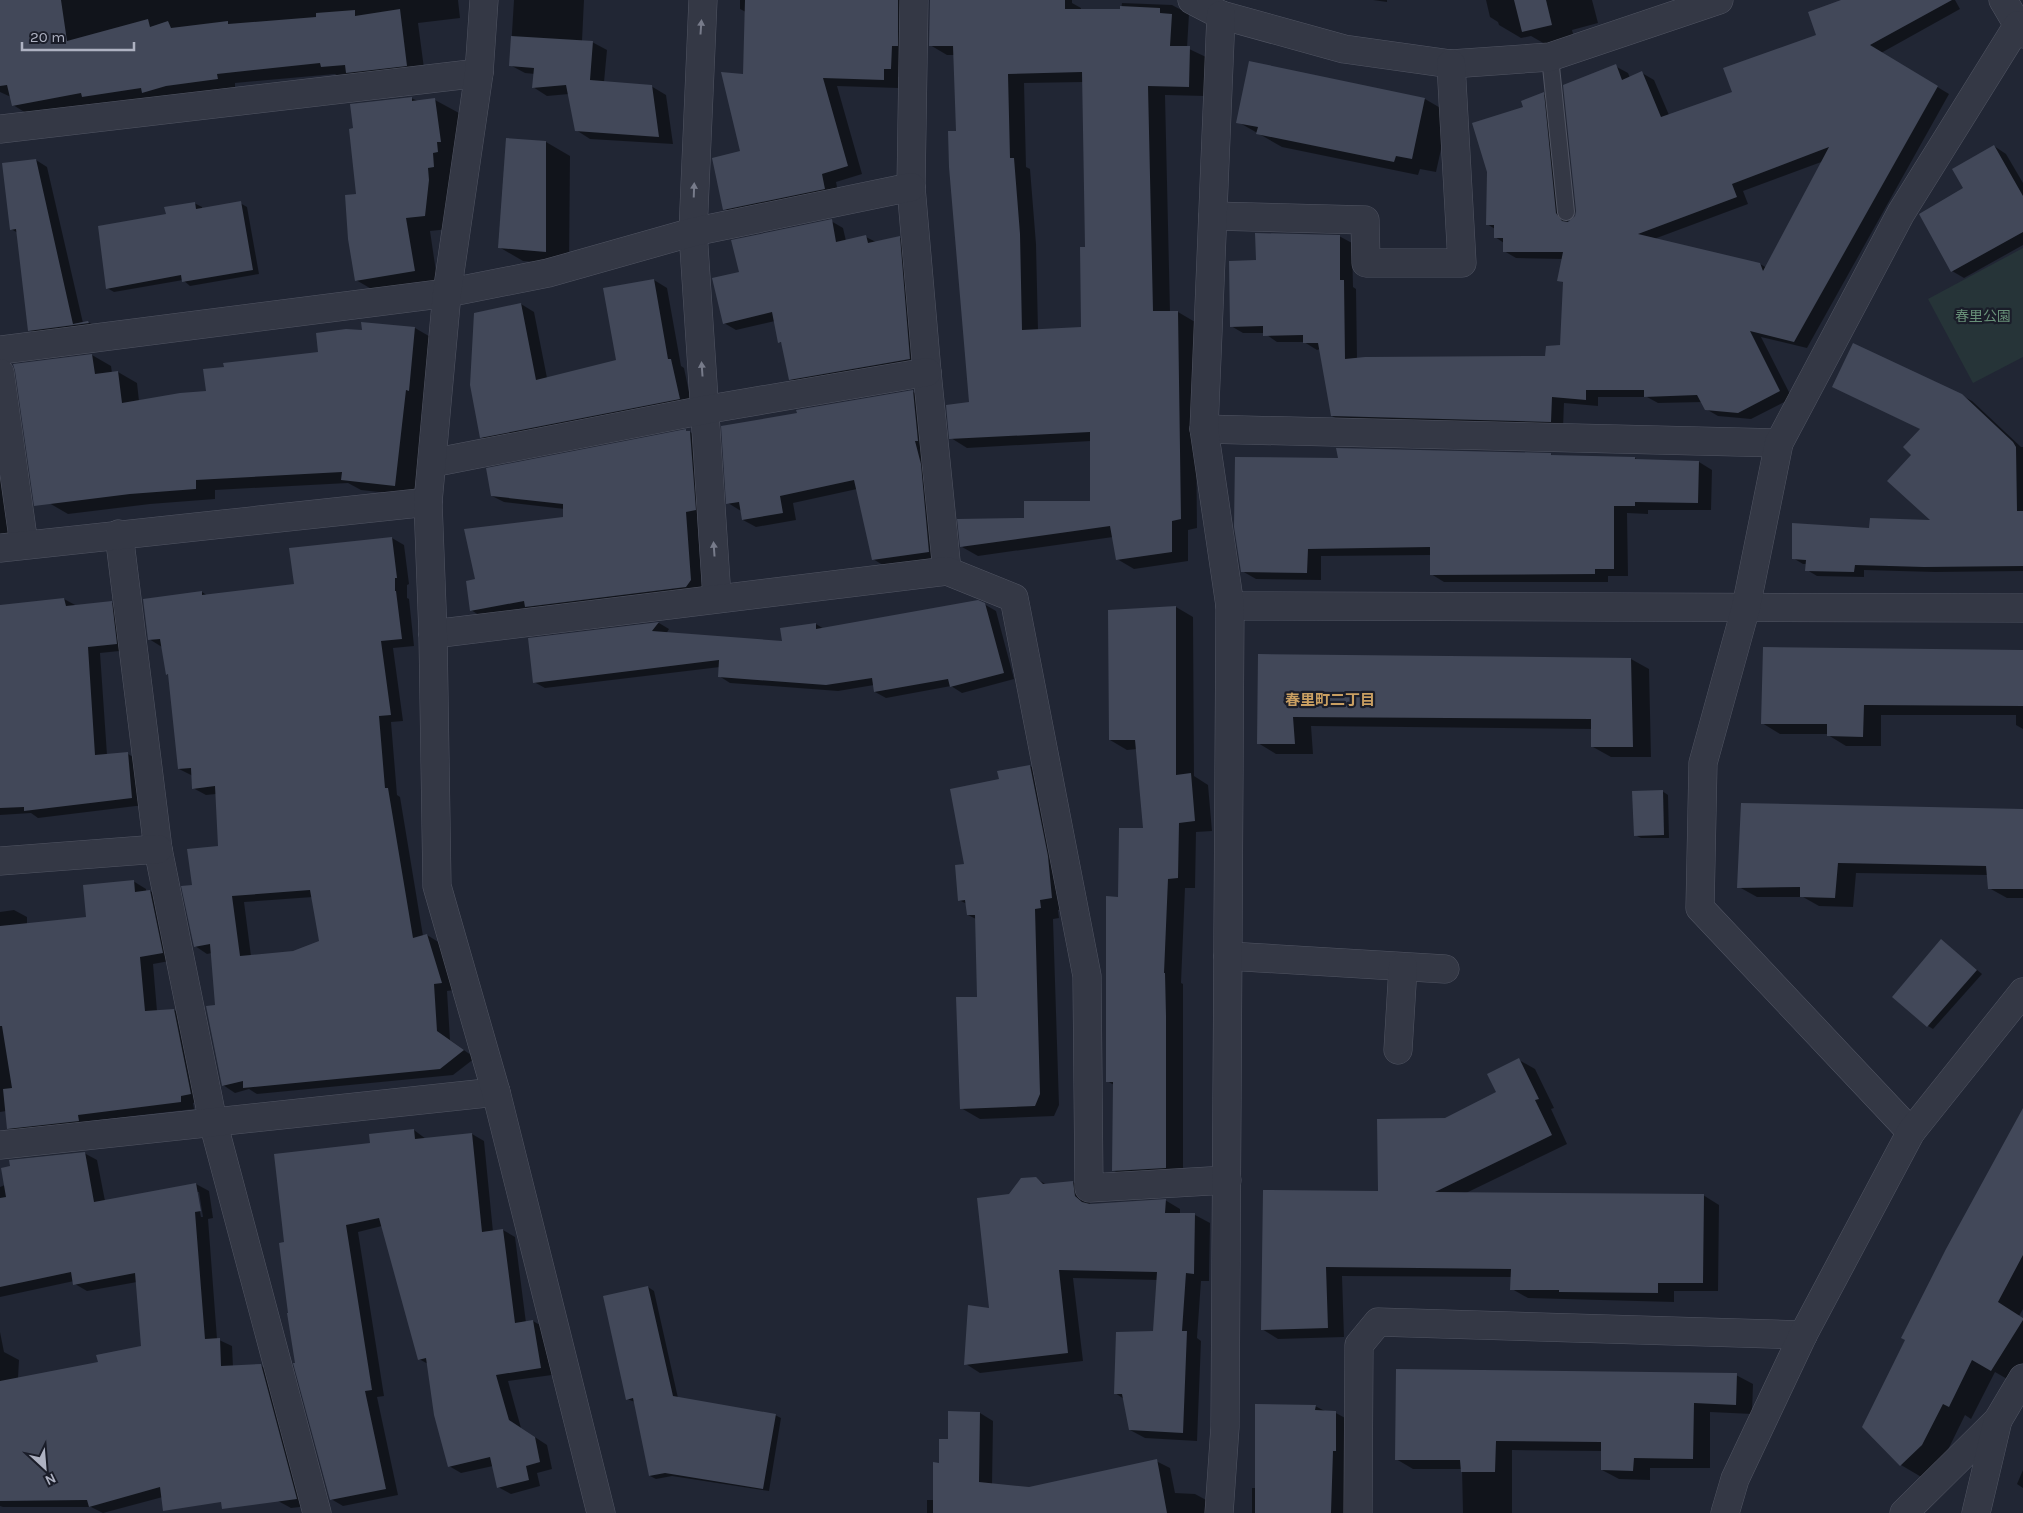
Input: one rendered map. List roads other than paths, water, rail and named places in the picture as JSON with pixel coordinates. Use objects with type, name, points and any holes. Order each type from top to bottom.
[{"type":"street","points":[[484,0],[478,73],[447,294],[428,502],[433,634],[437,886],[496,1092],[601,1513]]},
{"type":"street","points":[[703,0],[693,232],[717,598]]},
{"type":"street","points":[[914,0],[911,187],[946,571]]},
{"type":"street","points":[[1192,0],[1221,15],[1344,49],[1451,64],[1550,57],[1718,0]]},
{"type":"street","points":[[1911,1132],[1700,908],[1703,763],[1746,607],[1778,443],[1901,213],[2020,29],[2003,0]]},
{"type":"street","points":[[1219,1513],[1225,1427],[1230,606],[1204,429],[1221,15]]},
{"type":"street","points":[[1213,216],[1365,220],[1366,263],[1462,263],[1451,64]]},
{"type":"street","points":[[0,129],[478,73]]},
{"type":"street","points":[[0,350],[447,294],[548,273],[693,232],[911,187]]},
{"type":"street","points":[[432,463],[704,410],[927,372]]},
{"type":"street","points":[[0,373],[12,546],[428,502]]},
{"type":"street","points":[[1204,429],[1778,443]]},
{"type":"street","points":[[119,534],[158,849],[213,1122],[317,1513]]},
{"type":"street","points":[[433,634],[946,571],[1014,598],[1087,976],[1089,1188],[1227,1180]]},
{"type":"street","points":[[1230,606],[2023,608]]},
{"type":"street","points":[[0,861],[158,849]]},
{"type":"street","points":[[1228,956],[1445,969]]},
{"type":"street","points":[[1398,1050],[1403,967]]},
{"type":"street","points":[[1725,1513],[1735,1479],[1803,1335],[1911,1132],[2023,992]]},
{"type":"street","points":[[0,1146],[496,1092]]},
{"type":"street","points":[[1358,1513],[1359,1345],[1378,1322],[1803,1335]]},
{"type":"street","points":[[1904,1513],[1998,1420],[2022,1382]]},
{"type":"street","points":[[1976,1513],[1998,1420]]},
{"type":"lane","points":[[1550,57],[1566,212]]},
{"type":"district","name":"春里町二丁目","points":[[1330,700]]},
{"type":"park label","name":"春里公園","points":[[1983,316]]}]
